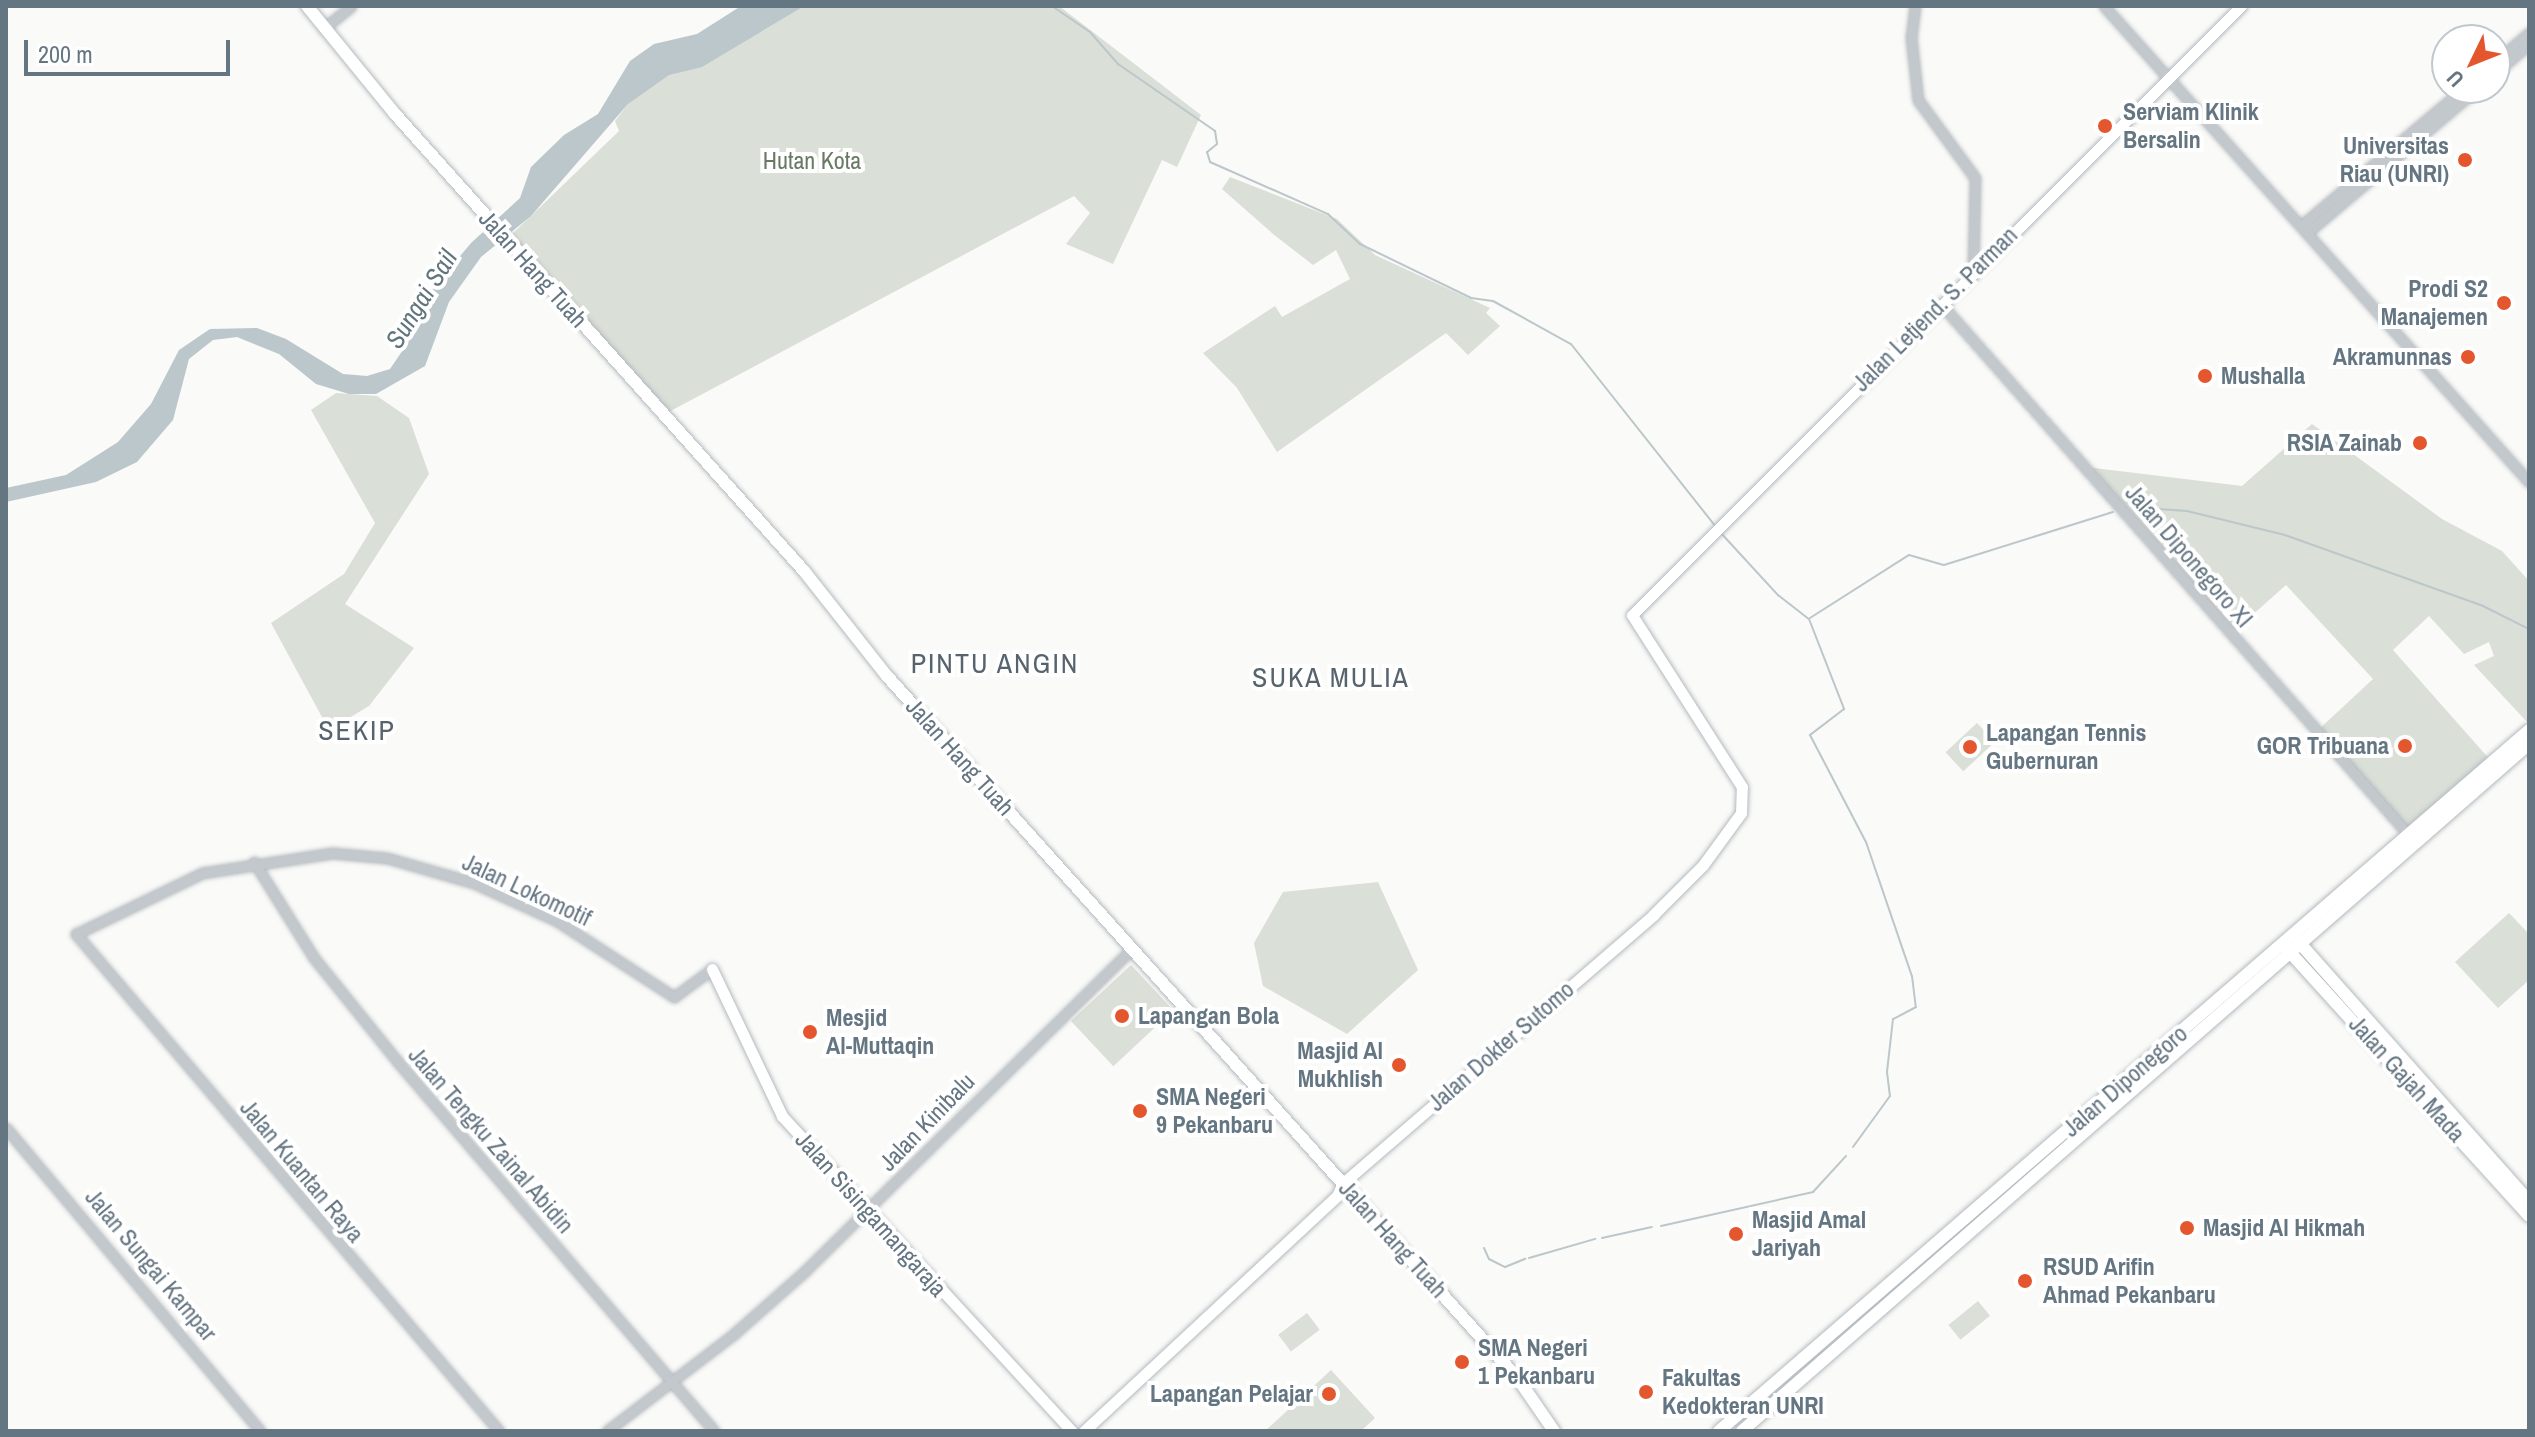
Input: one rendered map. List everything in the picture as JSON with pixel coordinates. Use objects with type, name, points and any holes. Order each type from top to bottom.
[{"type":"main road","name":"Jalan Hang Tuah","points":[[307,6],[323,29],[489,220],[804,571],[887,676],[1343,1183],[1552,1426]]},
{"type":"main road","name":"Jalan Letjend. S. Parman","points":[[1632,615],[2241,6]]},
{"type":"main road","name":"Jalan Dokter Sutomo","points":[[1084,1431],[1337,1196],[1343,1183],[1679,892],[1741,813],[1744,797],[1738,776],[1632,615]]},
{"type":"main road","name":"Jalan Diponegoro","points":[[1719,1431],[2297,939],[2477,782],[2529,730]]},
{"type":"main road","name":"Jalan Diponegoro","points":[[2297,939],[2408,834],[2529,744]]},
{"type":"main road","name":"Jalan Gajah Mada","points":[[2297,939],[2491,1166],[2529,1216]]},
{"type":"main road","name":"Jalan Diponegoro","points":[[1742,1431],[2286,948]]},
{"type":"main road","name":"Jalan Gajah Mada","points":[[2286,948],[2491,1166],[2529,1201]]},
{"type":"main road","name":"Jalan Sisingamangaraja","points":[[712,969],[782,1116],[867,1212],[1072,1431]]},
{"type":"main road","points":[[1540,1431],[1552,1426]]},
{"type":"street","points":[[323,29],[351,6]]},
{"type":"street","points":[[1915,6],[1911,37],[1918,100],[1975,178],[1973,271]]},
{"type":"street","points":[[2104,6],[2529,482]]},
{"type":"street","points":[[2511,48],[2529,33]]},
{"type":"street","points":[[2511,59],[2529,44]]},
{"type":"street","points":[[2305,229],[2446,104]]},
{"type":"street","points":[[2305,229],[2458,104]]},
{"type":"street","name":"Jalan Diponegoro XI","points":[[1941,304],[2408,834]]},
{"type":"street","name":"Jalan Lokomotif","points":[[76,934],[190,878],[254,862],[346,854],[447,874],[557,921],[647,975],[674,997],[712,969]]},
{"type":"street","name":"Jalan Tengku Zainal Abidin","points":[[254,862],[314,958],[397,1061],[675,1381],[714,1431]]},
{"type":"street","name":"Jalan Kuantan Raya","points":[[76,934],[499,1431]]},
{"type":"street","name":"Jalan Kinibalu","points":[[607,1431],[675,1381],[867,1212],[1132,949]]},
{"type":"street","name":"Jalan Sungai Kampar","points":[[6,1128],[260,1431]]},
{"type":"green space","name":"Hutan Kota","points":[[750,6],[1059,6],[1201,115],[1177,167],[1162,160],[1113,264],[1066,244],[1090,213],[1074,196],[663,415],[509,237],[619,131],[615,121],[628,104]]},
{"type":"green space","points":[[1230,177],[1337,219],[1375,255],[1490,308],[1486,313],[1500,326],[1468,355],[1446,333],[1277,452],[1237,388],[1203,353],[1275,306],[1282,317],[1350,279],[1336,250],[1313,265],[1273,234],[1222,189]]},
{"type":"green space","points":[[336,393],[377,396],[409,418],[429,474],[345,604],[414,648],[369,706],[329,730],[271,623],[344,574],[375,523],[311,410]]},
{"type":"green space","points":[[2312,424],[2442,519],[2502,551],[2529,581],[2528,723],[2474,665],[2494,656],[2489,642],[2464,654],[2429,616],[2393,650],[2492,762],[2408,834],[2317,731],[2373,679],[2286,585],[2231,634],[2086,467],[2242,486]]},
{"type":"green space","name":"Lapangan Tennis Gubernuran","points":[[1977,723],[1995,742],[1963,771],[1946,752]]},
{"type":"green space","points":[[1378,882],[1418,970],[1347,1034],[1263,986],[1254,943],[1283,892]]},
{"type":"green space","points":[[2509,913],[2529,934],[2529,980],[2498,1008],[2455,962]]},
{"type":"green space","name":"Lapangan Bola","points":[[1131,965],[1173,1010],[1113,1066],[1071,1021]]},
{"type":"green space","points":[[1978,1301],[1990,1316],[1960,1340],[1948,1325]]},
{"type":"green space","points":[[1307,1313],[1320,1330],[1291,1351],[1278,1335]]},
{"type":"green space","name":"Lapangan Pelajar","points":[[1331,1370],[1375,1418],[1361,1431],[1265,1431]]},
{"type":"shaded area","name":"Sungai Sail","points":[[741,6],[804,6],[702,67],[669,75],[628,104],[531,216],[481,257],[449,302],[425,366],[376,394],[349,394],[316,384],[279,354],[237,337],[213,340],[189,359],[173,420],[137,462],[96,482],[6,502],[6,488],[66,475],[118,442],[151,404],[179,350],[210,329],[257,328],[286,339],[343,374],[367,376],[390,369],[407,344],[420,304],[471,243],[520,198],[531,167],[564,135],[598,114],[630,61],[654,44],[697,34]]},
{"type":"waterway","points":[[1052,6],[1090,32],[1118,64],[1215,131],[1217,144],[1207,152],[1210,162],[1328,214],[1360,244],[1471,298],[1493,301],[1571,344],[1716,527]]},
{"type":"waterway","points":[[2131,507],[2187,511],[2285,535],[2483,606],[2529,629]]},
{"type":"waterway","points":[[1810,618],[1909,555],[1944,565],[2113,512]]},
{"type":"waterway","points":[[1720,532],[1778,595],[1809,619],[1844,709],[1810,735],[1866,842],[1912,976],[1916,1007],[1893,1019],[1887,1072],[1890,1096],[1853,1147]]},
{"type":"waterway","points":[[1661,1226],[1813,1192],[1846,1156]]},
{"type":"waterway","points":[[1602,1238],[1652,1227]]},
{"type":"waterway","points":[[1529,1258],[1595,1239]]},
{"type":"waterway","points":[[1484,1248],[1489,1259],[1505,1267],[1525,1259]]},
{"type":"place","name":"Serviam Klinik Bersalin","points":[[2105,126]]},
{"type":"place","name":"Universitas Riau (UNRI)","points":[[2465,160]]},
{"type":"place","name":"Prodi S2 Manajemen","points":[[2504,303]]},
{"type":"place","name":"Akramunnas","points":[[2468,357]]},
{"type":"place","name":"Mushalla","points":[[2205,376]]},
{"type":"place","name":"RSIA Zainab","points":[[2420,443]]},
{"type":"place","name":"GOR Tribuana","points":[[2405,746]]},
{"type":"place","name":"Lapangan Tennis Gubernuran","points":[[1970,747]]},
{"type":"place","name":"Lapangan Bola","points":[[1122,1016]]},
{"type":"place","name":"Mesjid Al-Muttaqin","points":[[810,1032]]},
{"type":"place","name":"Masjid Al Mukhlish","points":[[1399,1065]]},
{"type":"place","name":"SMA Negeri 9 Pekanbaru","points":[[1140,1111]]},
{"type":"place","name":"Masjid Al Hikmah","points":[[2187,1228]]},
{"type":"place","name":"Masjid Amal Jariyah","points":[[1736,1234]]},
{"type":"place","name":"RSUD Arifin Ahmad Pekanbaru","points":[[2025,1281]]},
{"type":"place","name":"SMA Negeri 1 Pekanbaru","points":[[1462,1362]]},
{"type":"place","name":"Fakultas Kedokteran UNRI","points":[[1646,1392]]},
{"type":"place","name":"Lapangan Pelajar","points":[[1329,1394]]},
{"type":"district","name":"PINTU ANGIN","points":[[995,663]]},
{"type":"district","name":"SUKA MULIA","points":[[1331,677]]},
{"type":"district","name":"SEKIP","points":[[357,730]]}]
